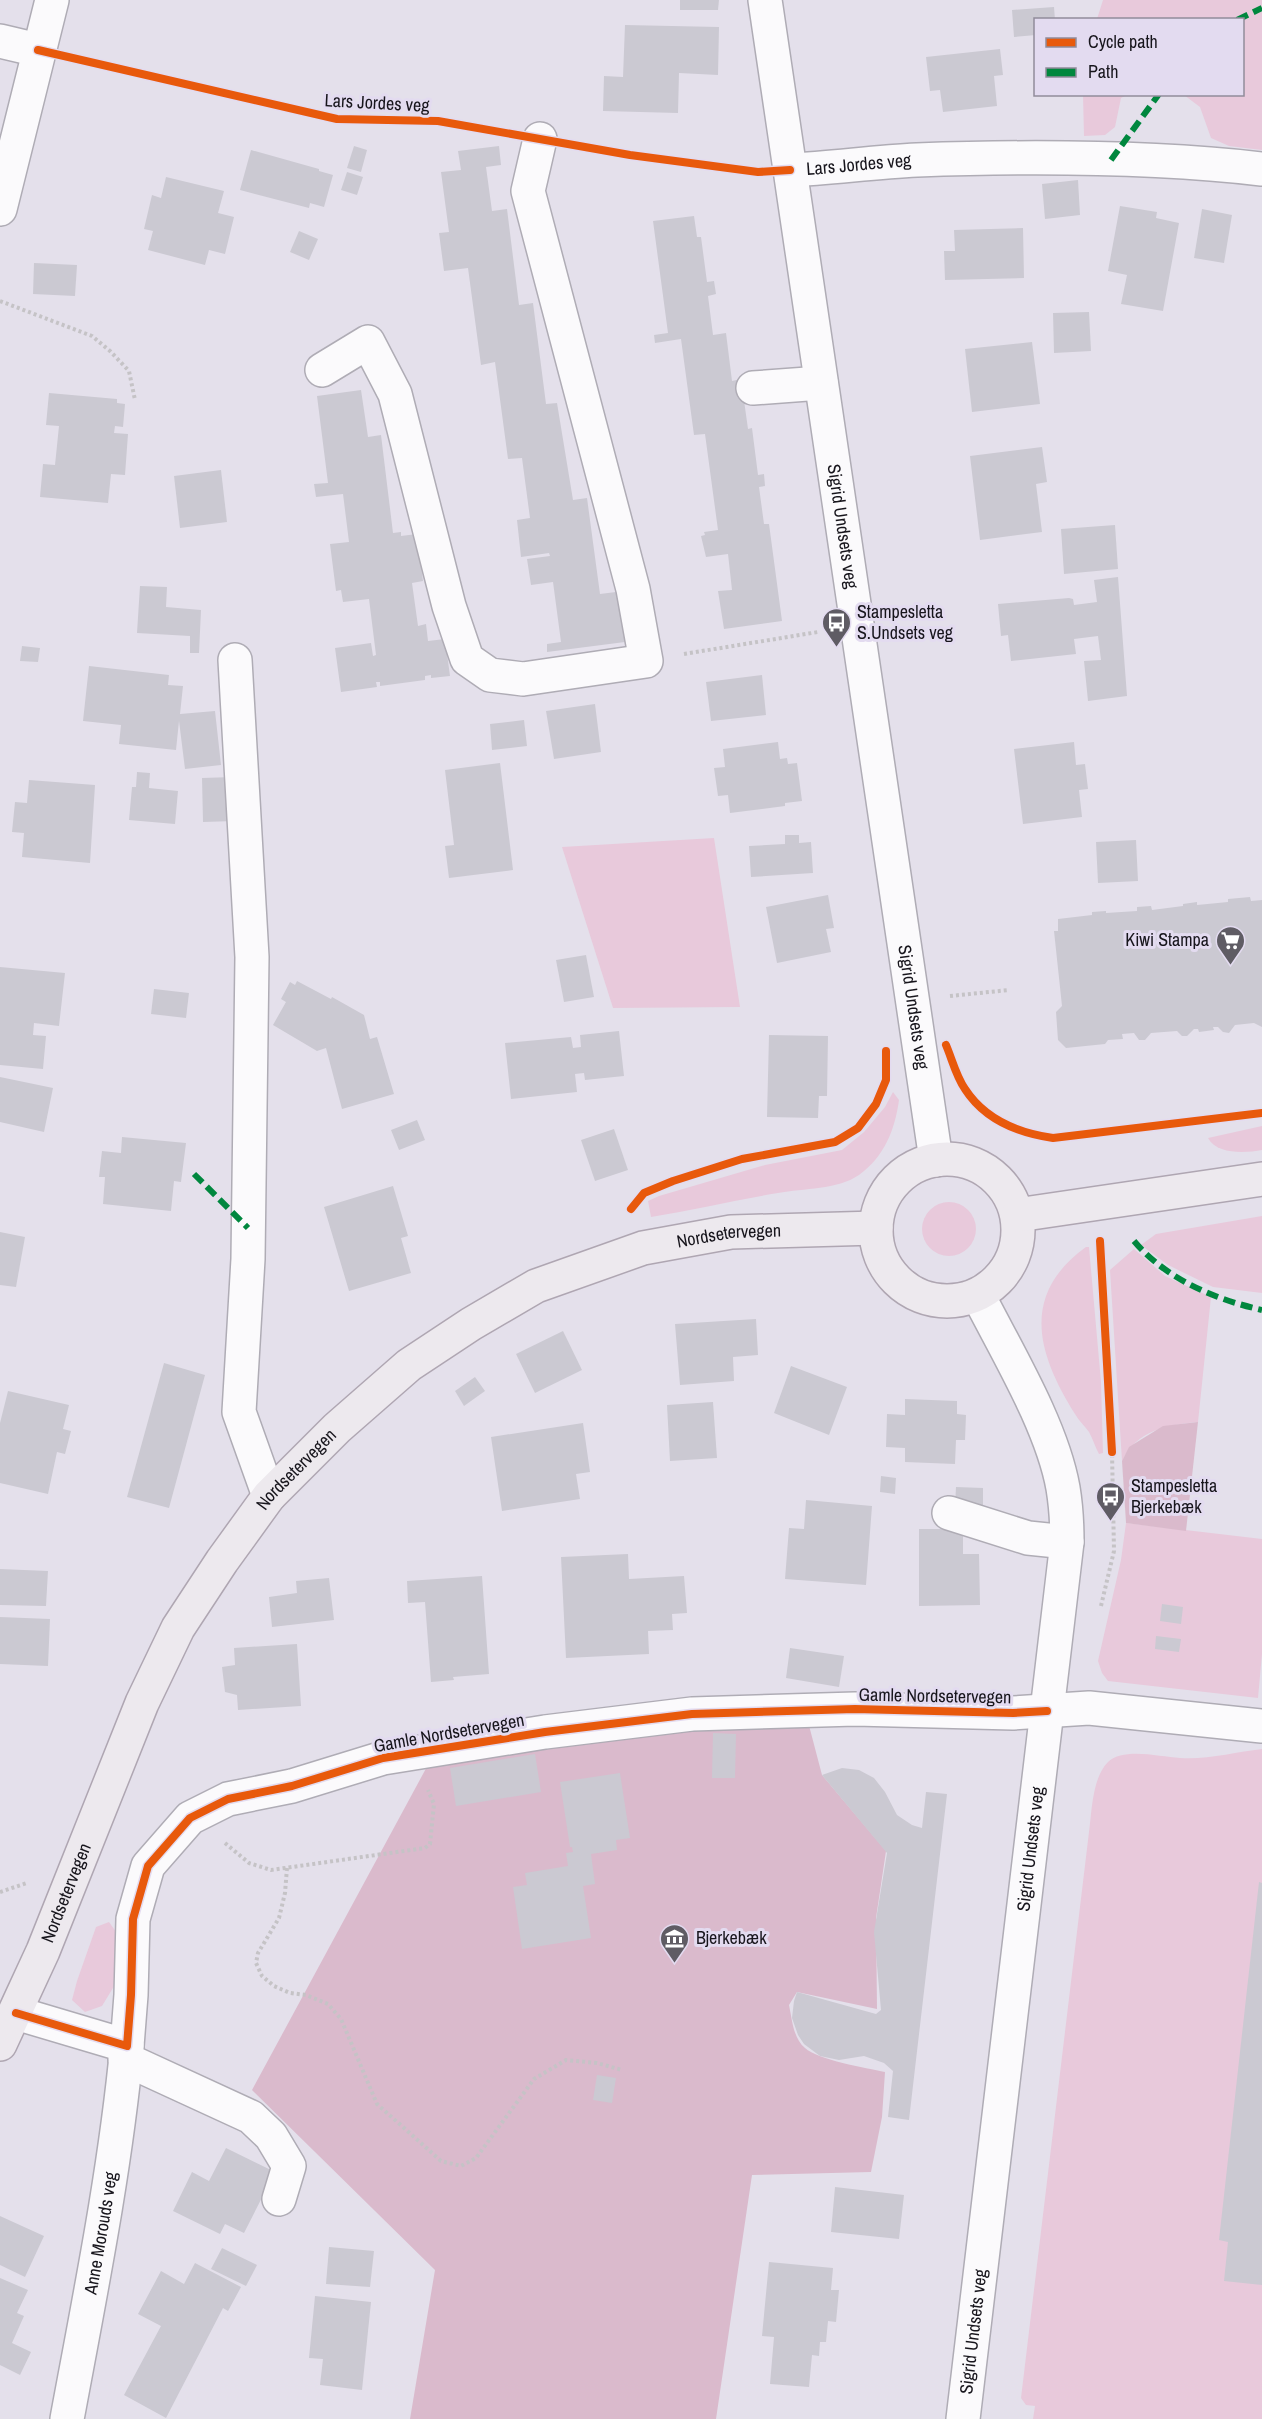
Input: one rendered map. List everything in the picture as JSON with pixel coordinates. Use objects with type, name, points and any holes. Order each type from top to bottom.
[{"type":"main road","points":[[936,1160],[961,1160],[981,1167],[1004,1185],[1018,1215],[1019,1237],[1013,1260],[998,1282],[978,1295],[949,1303],[918,1296],[893,1278],[879,1253],[876,1228],[882,1200],[900,1177],[915,1166],[936,1160]]},
{"type":"main road","points":[[1018,1215],[1262,1179]]},
{"type":"main road","name":"Nordsetervegen","points":[[0,2043],[16,2013],[65,1896],[142,1703],[173,1639],[222,1561],[269,1496],[337,1428],[409,1365],[471,1324],[536,1286],[643,1248],[731,1232],[876,1228]]},
{"type":"street","points":[[0,209],[52,0]]},
{"type":"street","name":"Sigrid Undsets veg","points":[[765,0],[936,1160]]},
{"type":"street","points":[[0,41],[38,50]]},
{"type":"street","points":[[322,370],[368,342],[395,394],[449,606],[467,659],[490,675],[523,679],[645,661],[633,589],[528,191],[540,139]]},
{"type":"street","name":"Lars Jordes veg","points":[[790,170],[916,160],[1076,158],[1228,165],[1262,169]]},
{"type":"street","points":[[753,388],[821,383]]},
{"type":"street","points":[[235,660],[252,957],[248,1260],[239,1412],[269,1496]]},
{"type":"street","name":"Sigrid Undsets veg","points":[[971,2418],[1067,1542],[1067,1514],[1063,1485],[1043,1423],[978,1295]]},
{"type":"street","points":[[949,1514],[1028,1538],[1067,1542]]},
{"type":"street","name":"Gamle Nordsetervegen","points":[[126,2053],[131,1995],[133,1919],[148,1866],[190,1818],[228,1799],[292,1786],[383,1758],[544,1732],[692,1714],[855,1709],[1013,1713],[1089,1708],[1262,1726]]},
{"type":"street","points":[[16,2013],[126,2053],[251,2117],[271,2136],[289,2166],[279,2199]]},
{"type":"street","name":"Anne Morouds veg","points":[[67,2419],[106,2208],[121,2107],[126,2053]]},
{"type":"path","points":[[0,301],[92,336],[129,371],[135,400]]},
{"type":"path","points":[[645,661],[822,632],[858,635]]},
{"type":"path","points":[[940,998],[1009,990]]},
{"type":"path","points":[[1112,1440],[1112,1452]]},
{"type":"path","points":[[202,1811],[223,1842],[249,1863],[271,1870],[425,1848],[430,1844],[434,1804],[426,1786],[405,1754]]},
{"type":"path","points":[[286,1868],[285,1893],[279,1918],[258,1953],[256,1963],[262,1976],[282,1990],[306,1995],[328,2004],[341,2019],[377,2104],[441,2161],[461,2166],[476,2158],[534,2079],[566,2060],[597,2063],[622,2070]]},
{"type":"path","points":[[0,1892],[28,1882]]},
{"type":"shaded area","points":[[1103,0],[1262,0],[1262,150],[1229,146],[1211,138],[1200,107],[1185,96],[1244,96],[1244,18],[1097,18]]},
{"type":"shaded area","points":[[1083,96],[1125,96],[1121,98],[1115,127],[1105,135],[1084,136]]},
{"type":"shaded area","points":[[714,838],[740,1007],[613,1008],[562,847]]},
{"type":"shaded area","points":[[893,1092],[899,1100],[895,1122],[887,1142],[868,1168],[850,1180],[831,1186],[778,1193],[651,1217],[648,1201],[659,1196],[765,1165],[842,1150],[864,1132],[885,1107]]},
{"type":"shaded area","points":[[1262,1126],[1262,1150],[1232,1152],[1212,1144],[1208,1138]]},
{"type":"shaded area","points":[[949,1202],[959,1204],[968,1210],[974,1219],[976,1229],[974,1239],[968,1248],[959,1254],[949,1256],[939,1254],[930,1248],[924,1239],[922,1229],[924,1219],[930,1210],[939,1204]]},
{"type":"shaded area","points":[[1262,1216],[1262,1293],[1213,1287],[1168,1265],[1141,1245],[1156,1234]]},
{"type":"shaded area","points":[[1089,1247],[1101,1382],[1103,1453],[1099,1454],[1089,1432],[1075,1414],[1051,1369],[1044,1347],[1042,1326],[1043,1305],[1051,1285],[1065,1265]]},
{"type":"shaded area","points":[[1134,1249],[1165,1276],[1211,1297],[1198,1422],[1164,1427],[1144,1436],[1128,1451],[1122,1461],[1110,1270]]},
{"type":"shaded area","points":[[1198,1422],[1186,1531],[1126,1523],[1122,1461],[1129,1447],[1163,1426]]},
{"type":"shaded area","points":[[1126,1523],[1262,1539],[1262,1654],[1258,1698],[1108,1681],[1098,1661],[1121,1560]]},
{"type":"shaded area","points":[[806,1714],[822,1775],[886,1851],[876,1918],[877,2009],[797,1992],[789,2005],[795,2034],[805,2048],[831,2060],[885,2072],[882,2117],[871,2172],[752,2175],[716,2419],[410,2419],[435,2270],[252,2090],[436,1750]]},
{"type":"shaded area","points":[[1262,1749],[1262,2419],[1033,2419],[1035,2406],[1026,2405],[1021,2398],[1092,1805],[1099,1777],[1108,1762],[1123,1755],[1142,1754],[1190,1758]]},
{"type":"shaded area","points":[[109,1922],[119,1936],[116,1983],[102,2006],[85,2012],[72,2000],[77,1981],[96,1927]]},
{"type":"building","points":[[680,0],[719,0],[718,10],[680,10]]},
{"type":"building","points":[[1054,7],[1055,18],[1034,18],[1034,35],[1014,37],[1012,10]]},
{"type":"building","points":[[625,25],[719,27],[718,75],[679,73],[678,113],[603,111],[604,76],[623,77]]},
{"type":"building","points":[[1000,49],[1003,75],[994,76],[997,106],[943,112],[940,90],[930,91],[926,57]]},
{"type":"building","points":[[354,146],[367,150],[361,172],[347,168]]},
{"type":"building","points":[[499,146],[501,165],[486,167],[492,211],[507,209],[519,305],[533,303],[546,404],[557,403],[573,500],[587,498],[600,594],[616,592],[625,642],[547,652],[547,644],[561,642],[553,582],[531,585],[527,559],[550,556],[549,553],[521,557],[517,520],[530,518],[522,458],[508,459],[495,362],[481,365],[468,268],[444,271],[439,233],[449,232],[441,172],[461,170],[458,151]]},
{"type":"building","points":[[251,150],[333,175],[324,207],[310,203],[309,208],[240,190]]},
{"type":"building","points":[[347,172],[363,177],[357,195],[341,190]]},
{"type":"building","points":[[166,177],[224,191],[218,213],[234,217],[225,254],[209,250],[205,265],[148,250],[153,231],[144,229],[152,195],[161,198]]},
{"type":"building","points":[[1078,180],[1080,215],[1045,219],[1042,184]]},
{"type":"building","points":[[1120,206],[1157,212],[1156,218],[1179,223],[1163,311],[1121,304],[1127,275],[1108,271]]},
{"type":"building","points":[[1202,209],[1232,215],[1224,263],[1194,258]]},
{"type":"building","points":[[694,216],[697,237],[701,237],[707,282],[714,281],[716,294],[708,296],[713,335],[726,333],[732,381],[741,379],[748,429],[752,428],[758,475],[764,474],[765,486],[759,487],[764,524],[769,524],[782,621],[724,629],[718,591],[732,590],[728,554],[706,557],[701,536],[705,535],[704,532],[718,530],[705,434],[694,435],[681,339],[655,343],[654,335],[668,333],[653,221]]},
{"type":"building","points":[[1023,228],[1024,278],[945,280],[944,251],[955,251],[954,230]]},
{"type":"building","points":[[299,231],[318,239],[309,260],[290,252]]},
{"type":"building","points":[[34,263],[77,265],[75,296],[33,294]]},
{"type":"building","points":[[1089,312],[1091,351],[1054,353],[1053,313]]},
{"type":"building","points":[[1032,342],[1040,404],[972,412],[965,349]]},
{"type":"building","points":[[361,390],[368,437],[381,435],[393,533],[401,532],[401,536],[417,534],[423,581],[412,583],[418,626],[426,624],[428,641],[445,639],[450,676],[431,678],[431,675],[425,676],[425,680],[380,686],[380,682],[376,682],[377,687],[341,692],[335,648],[371,643],[373,656],[376,655],[369,599],[343,602],[341,590],[336,591],[330,544],[349,542],[343,494],[316,497],[314,484],[328,483],[317,396]]},
{"type":"building","points":[[49,393],[117,399],[117,403],[125,404],[123,427],[115,426],[114,433],[128,434],[125,475],[111,474],[108,503],[40,497],[43,464],[55,465],[59,426],[46,425]]},
{"type":"building","points":[[1042,447],[1047,482],[1036,484],[1042,532],[980,540],[970,456]]},
{"type":"building","points":[[221,470],[227,522],[180,528],[174,476]]},
{"type":"building","points":[[1115,525],[1118,569],[1064,574],[1061,529]]},
{"type":"building","points":[[1118,577],[1127,696],[1088,701],[1084,661],[1101,660],[1098,636],[1074,639],[1076,654],[1011,661],[1008,635],[1001,636],[998,604],[1069,598],[1073,599],[1074,605],[1097,602],[1094,580]]},
{"type":"building","points":[[140,586],[167,587],[166,607],[201,610],[199,653],[190,653],[190,636],[137,633]]},
{"type":"building","points":[[22,646],[40,648],[38,662],[20,661]]},
{"type":"building","points":[[89,666],[169,675],[168,685],[183,686],[180,714],[215,711],[221,765],[185,769],[179,721],[176,750],[119,744],[121,725],[83,721]]},
{"type":"building","points":[[762,675],[766,715],[711,721],[706,682]]},
{"type":"building","points":[[595,704],[601,752],[554,759],[546,711]]},
{"type":"building","points":[[524,720],[527,746],[492,750],[490,724]]},
{"type":"building","points":[[778,742],[780,759],[787,758],[788,764],[797,763],[802,801],[785,803],[785,806],[730,813],[728,795],[718,796],[714,768],[725,767],[723,749]]},
{"type":"building","points":[[1074,742],[1076,765],[1085,764],[1088,789],[1079,790],[1082,817],[1023,824],[1014,749]]},
{"type":"building","points":[[500,763],[513,870],[449,878],[445,846],[454,845],[445,770]]},
{"type":"building","points":[[137,772],[150,773],[149,788],[178,791],[175,824],[129,820],[132,787],[136,787]]},
{"type":"building","points":[[233,777],[235,821],[203,822],[202,778]]},
{"type":"building","points":[[29,780],[95,785],[90,863],[22,857],[24,833],[12,832],[15,802],[27,803]]},
{"type":"building","points":[[785,835],[799,835],[799,843],[811,842],[813,873],[751,877],[749,846],[785,844]]},
{"type":"building","points":[[1136,840],[1138,881],[1098,883],[1096,842]]},
{"type":"building","points":[[828,895],[834,928],[826,929],[831,952],[777,963],[766,907]]},
{"type":"building","points":[[1250,897],[1251,901],[1262,900],[1262,1027],[1254,1023],[1235,1025],[1229,1033],[1223,1032],[1218,1027],[1213,1027],[1214,1030],[1199,1032],[1198,1029],[1194,1029],[1187,1036],[1182,1036],[1177,1031],[1151,1033],[1145,1040],[1139,1040],[1134,1033],[1122,1034],[1123,1039],[1108,1040],[1105,1044],[1066,1048],[1058,1040],[1056,1012],[1062,1006],[1054,931],[1058,931],[1058,919],[1092,915],[1092,912],[1137,911],[1137,907],[1151,906],[1152,910],[1197,902],[1197,905],[1228,902],[1228,899]]},
{"type":"building","points":[[586,955],[594,997],[564,1002],[556,960]]},
{"type":"building","points":[[0,967],[65,973],[59,1026],[34,1023],[33,1035],[46,1036],[43,1069],[0,1065]]},
{"type":"building","points":[[297,981],[364,1015],[370,1039],[377,1037],[394,1094],[342,1109],[326,1048],[317,1051],[273,1025],[286,1002],[281,999],[290,982],[295,985]]},
{"type":"building","points":[[154,989],[189,993],[186,1018],[151,1014]]},
{"type":"building","points":[[619,1031],[624,1076],[585,1080],[584,1073],[575,1074],[577,1092],[511,1099],[505,1043],[571,1037],[573,1048],[581,1047],[580,1035]]},
{"type":"building","points":[[769,1035],[828,1036],[827,1096],[819,1096],[818,1118],[767,1117]]},
{"type":"building","points":[[0,1077],[53,1088],[44,1132],[0,1122]]},
{"type":"building","points":[[417,1120],[425,1140],[399,1150],[391,1130]]},
{"type":"building","points":[[614,1129],[628,1170],[595,1181],[581,1140]]},
{"type":"building","points":[[122,1137],[186,1143],[181,1182],[174,1181],[171,1211],[103,1204],[105,1177],[99,1177],[102,1151],[121,1153]]},
{"type":"building","points":[[393,1186],[408,1236],[401,1238],[411,1273],[349,1291],[324,1207]]},
{"type":"building","points":[[0,1232],[25,1237],[16,1287],[0,1285]]},
{"type":"building","points":[[756,1319],[758,1355],[733,1357],[734,1381],[680,1385],[675,1324]]},
{"type":"building","points":[[563,1331],[582,1370],[535,1393],[516,1354]]},
{"type":"building","points":[[164,1363],[205,1375],[169,1508],[127,1497]]},
{"type":"building","points":[[791,1366],[847,1387],[829,1435],[774,1413]]},
{"type":"building","points":[[475,1377],[485,1391],[464,1406],[455,1391]]},
{"type":"building","points":[[8,1391],[69,1405],[63,1429],[71,1431],[65,1454],[57,1452],[48,1494],[0,1483],[0,1423]]},
{"type":"building","points":[[905,1399],[957,1401],[957,1414],[966,1415],[965,1440],[956,1440],[955,1464],[905,1462],[905,1448],[886,1447],[887,1414],[905,1415]]},
{"type":"building","points":[[713,1402],[717,1458],[670,1461],[667,1405]]},
{"type":"building","points":[[583,1423],[590,1472],[576,1474],[580,1499],[502,1511],[491,1437]]},
{"type":"building","points":[[881,1476],[896,1478],[895,1494],[880,1492]]},
{"type":"building","points":[[956,1487],[983,1488],[983,1506],[955,1506]]},
{"type":"building","points":[[806,1500],[872,1506],[866,1585],[785,1579],[789,1528],[804,1529]]},
{"type":"building","points":[[919,1529],[963,1529],[963,1554],[979,1554],[980,1605],[919,1606]]},
{"type":"building","points":[[628,1554],[629,1579],[684,1576],[687,1613],[672,1614],[673,1630],[648,1631],[649,1654],[566,1658],[561,1557]]},
{"type":"building","points":[[0,1569],[48,1571],[46,1606],[0,1605]]},
{"type":"building","points":[[482,1576],[489,1674],[453,1677],[454,1680],[431,1682],[425,1602],[408,1603],[407,1581]]},
{"type":"building","points":[[329,1578],[334,1620],[272,1627],[269,1597],[297,1593],[296,1581]]},
{"type":"building","points":[[1162,1604],[1183,1607],[1181,1624],[1160,1621]]},
{"type":"building","points":[[0,1617],[50,1619],[48,1666],[0,1664]]},
{"type":"building","points":[[1156,1636],[1181,1639],[1179,1652],[1155,1649]]},
{"type":"building","points":[[297,1644],[301,1706],[238,1710],[237,1695],[225,1692],[222,1667],[235,1665],[234,1648]]},
{"type":"building","points":[[790,1648],[844,1656],[839,1687],[786,1678]]},
{"type":"building","points":[[713,1733],[736,1734],[735,1778],[712,1778]]},
{"type":"building","points":[[535,1754],[541,1792],[456,1806],[450,1768]]},
{"type":"building","points":[[842,1768],[859,1770],[874,1778],[885,1792],[897,1815],[912,1825],[922,1828],[926,1792],[947,1794],[909,2120],[888,2117],[893,2071],[884,2063],[864,2056],[839,2060],[820,2056],[804,2044],[792,2018],[797,1992],[876,2014],[881,2010],[874,1932],[887,1853],[822,1775]]},
{"type":"building","points":[[620,1773],[630,1838],[616,1840],[617,1850],[591,1854],[595,1884],[583,1886],[591,1938],[522,1949],[513,1887],[527,1885],[525,1873],[568,1866],[566,1853],[573,1852],[570,1847],[560,1782]]},
{"type":"building","points":[[1259,1882],[1262,1883],[1262,2285],[1224,2281],[1228,2242],[1219,2240]]},
{"type":"building","points":[[597,2075],[616,2078],[612,2103],[593,2100]]},
{"type":"building","points":[[226,2148],[275,2172],[244,2233],[225,2224],[220,2234],[173,2211],[192,2172],[209,2181]]},
{"type":"building","points":[[835,2187],[904,2195],[899,2239],[831,2232]]},
{"type":"building","points":[[0,2216],[44,2236],[25,2277],[0,2265]]},
{"type":"building","points":[[329,2247],[374,2251],[370,2287],[326,2284]]},
{"type":"building","points":[[222,2248],[257,2265],[246,2286],[211,2269]]},
{"type":"building","points":[[769,2262],[833,2268],[831,2290],[839,2290],[836,2322],[828,2321],[826,2342],[820,2342],[819,2356],[812,2355],[809,2387],[770,2384],[774,2337],[762,2336]]},
{"type":"building","points":[[195,2263],[241,2287],[228,2311],[223,2308],[166,2418],[124,2395],[161,2326],[138,2314],[161,2271],[184,2284]]},
{"type":"building","points":[[0,2278],[28,2290],[17,2313],[24,2316],[12,2343],[31,2352],[20,2375],[0,2365]]},
{"type":"building","points":[[315,2296],[371,2302],[362,2390],[320,2385],[323,2359],[309,2358]]},
{"type":"marked path","points":[[1241,18],[1262,8]]},
{"type":"marked path","points":[[1111,160],[1158,96]]},
{"type":"marked path","points":[[194,1174],[248,1228]]},
{"type":"marked path","points":[[1134,1241],[1161,1266],[1192,1286],[1226,1300],[1262,1310]]},
{"type":"cycle path","points":[[38,50],[337,119],[438,121],[630,155],[758,172],[790,170]]},
{"type":"cycle path","points":[[946,1045],[962,1084],[982,1109],[1003,1123],[1040,1136],[1053,1138],[1262,1113]]},
{"type":"cycle path","points":[[631,1209],[644,1193],[673,1181],[742,1159],[835,1142],[858,1128],[876,1104],[886,1080],[886,1051]]},
{"type":"cycle path","points":[[1100,1241],[1112,1452]]},
{"type":"cycle path","points":[[16,2013],[127,2046],[133,1919],[148,1866],[190,1818],[228,1799],[292,1786],[383,1758],[545,1732],[692,1714],[855,1709],[1013,1713],[1047,1711]]},
{"type":"place","name":"Stampesletta S.Undsets veg","points":[[836,648]]},
{"type":"place","name":"Kiwi Stampa","points":[[1230,966]]},
{"type":"place","name":"Stampesletta Bjerkebæk","points":[[1110,1522]]},
{"type":"place","name":"Bjerkebæk","points":[[675,1964]]}]
